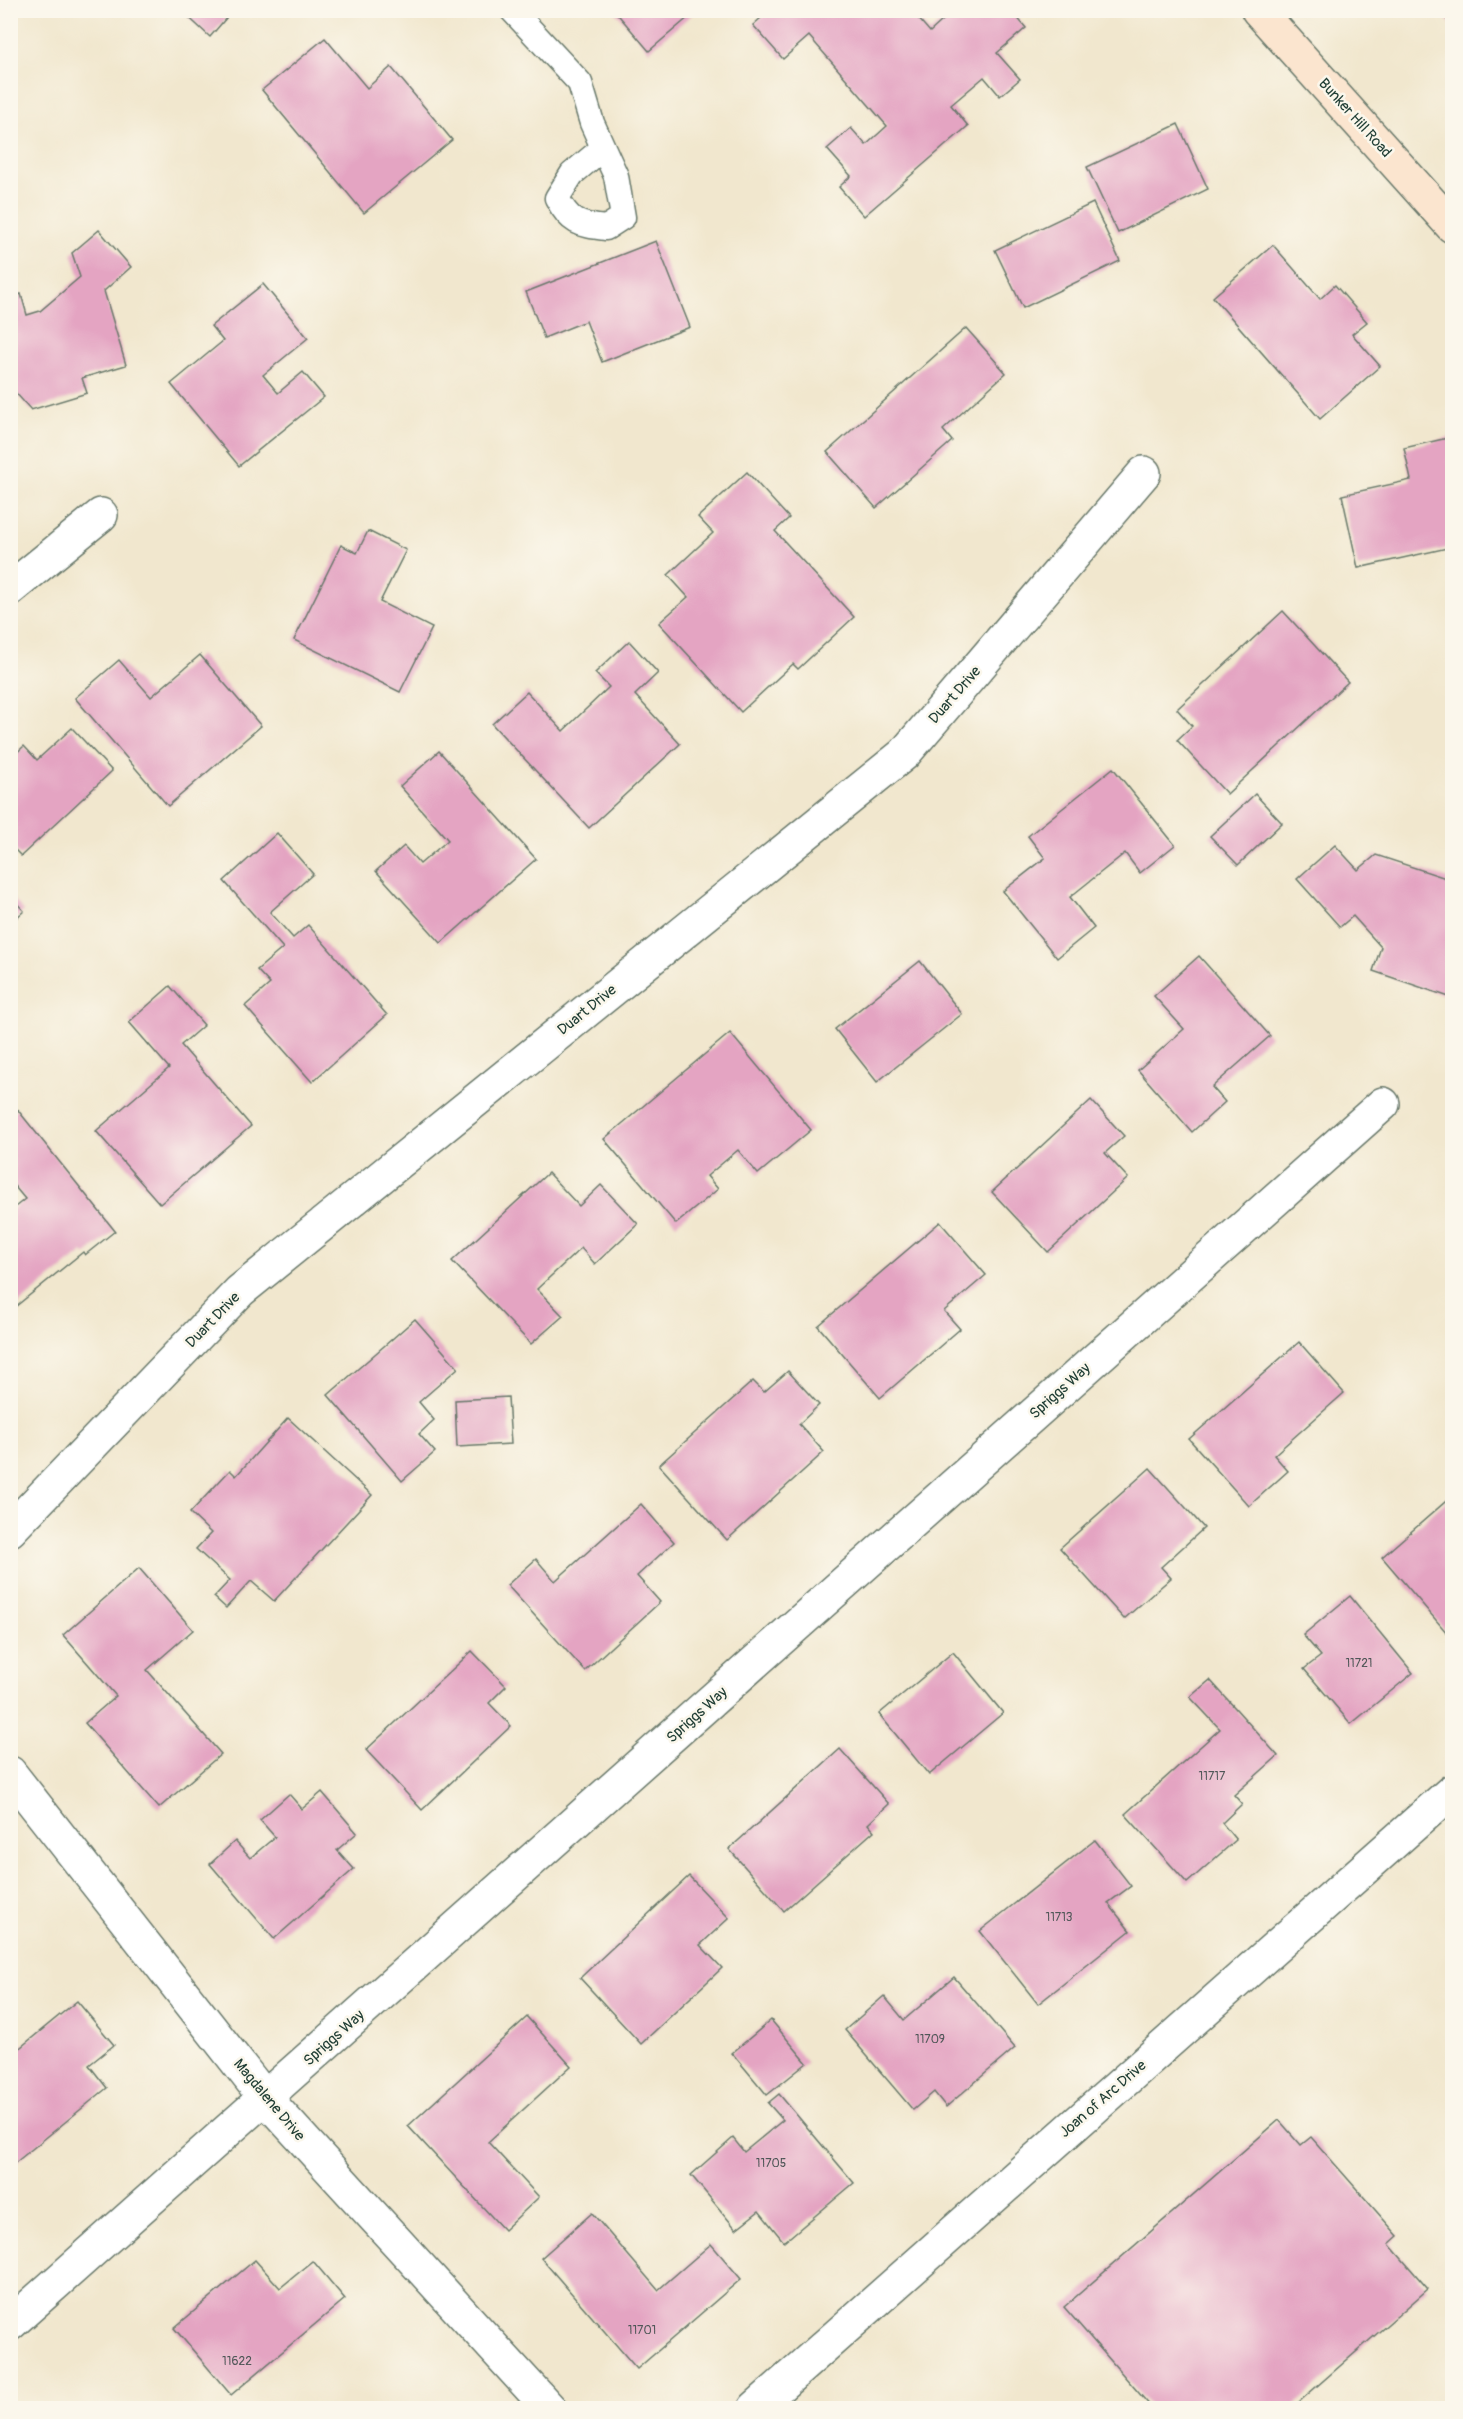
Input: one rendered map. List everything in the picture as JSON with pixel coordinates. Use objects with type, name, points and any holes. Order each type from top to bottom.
[{"type":"street","name":"Bunker Hill Road","points":[[1258,10],[1452,226]]},
{"type":"street","name":"Duart Drive","points":[[10,1530],[240,1291],[904,754],[1144,473]]},
{"type":"street","points":[[10,589],[101,515]]},
{"type":"street","name":"Spriggs Way","points":[[10,2324],[266,2099],[1383,1104]]},
{"type":"street","name":"Magdalene Drive","points":[[10,1773],[266,2099],[549,2409]]},
{"type":"street","name":"Joan of Arc Drive","points":[[755,2409],[1452,1791]]},
{"type":"lane","points":[[512,10],[580,83],[592,123],[603,148]]},
{"type":"building","points":[[181,10],[233,10],[210,37]]},
{"type":"building","points":[[614,10],[697,10],[649,51]]},
{"type":"building","points":[[770,10],[911,10],[930,32],[954,10],[1011,10],[1026,28],[997,53],[1020,79],[1000,96],[984,77],[951,105],[968,126],[864,216],[839,187],[851,176],[827,149],[851,128],[866,145],[887,126],[809,36],[783,59],[753,25]]},
{"type":"building","points":[[1439,10],[1452,10],[1452,25]]},
{"type":"building","points":[[325,38],[367,88],[391,67],[452,140],[364,213],[262,90]]},
{"type":"building","points":[[1178,124],[1208,189],[1118,233],[1087,167]]},
{"type":"building","points":[[1093,203],[1120,261],[1023,308],[995,250]]},
{"type":"building","points":[[99,230],[131,267],[104,291],[126,365],[82,378],[87,393],[31,410],[15,392],[10,393],[10,297],[21,294],[27,315],[40,311],[80,277],[72,253]]},
{"type":"building","points":[[656,241],[690,327],[602,362],[586,321],[544,338],[526,292]]},
{"type":"building","points":[[1273,245],[1320,299],[1335,285],[1367,322],[1352,334],[1380,366],[1320,419],[1213,297]]},
{"type":"building","points":[[263,284],[308,338],[263,375],[278,393],[303,372],[324,397],[239,466],[171,384],[223,341],[211,326]]},
{"type":"building","points":[[966,328],[1006,373],[943,430],[952,441],[876,508],[827,452]]},
{"type":"building","points":[[1452,437],[1452,547],[1358,568],[1342,495],[1411,480],[1404,448]]},
{"type":"building","points":[[747,472],[789,518],[775,531],[854,617],[798,669],[793,664],[741,712],[659,623],[688,597],[668,575],[713,533],[698,517]]},
{"type":"building","points":[[368,531],[406,550],[380,602],[432,628],[400,692],[294,640],[341,545],[357,553]]},
{"type":"building","points":[[1283,611],[1348,682],[1227,794],[1177,740],[1192,726],[1177,709]]},
{"type":"building","points":[[629,641],[658,673],[635,695],[680,744],[589,828],[492,724],[527,692],[563,731],[609,687],[595,673]]},
{"type":"building","points":[[200,655],[261,726],[168,806],[75,698],[119,660],[151,697]]},
{"type":"building","points":[[72,728],[112,771],[21,856],[10,845],[10,759],[24,746],[37,760]]},
{"type":"building","points":[[439,751],[536,859],[441,943],[376,871],[404,846],[420,864],[448,840],[400,786]]},
{"type":"building","points":[[1113,768],[1175,845],[1140,873],[1125,853],[1070,897],[1094,928],[1057,958],[1003,891],[1045,858],[1028,836]]},
{"type":"building","points":[[1255,794],[1282,823],[1238,865],[1210,836]]},
{"type":"building","points":[[277,833],[313,874],[270,912],[293,938],[308,925],[387,1015],[312,1082],[245,1006],[270,984],[257,970],[283,948],[224,881]]},
{"type":"building","points":[[1335,845],[1358,870],[1376,855],[1452,880],[1452,998],[1373,971],[1381,947],[1353,916],[1340,927],[1297,879]]},
{"type":"building","points":[[10,896],[24,911],[10,923]]},
{"type":"building","points":[[1199,956],[1270,1036],[1212,1087],[1225,1102],[1192,1132],[1138,1070],[1184,1029],[1154,996]]},
{"type":"building","points":[[920,961],[962,1014],[877,1082],[835,1029]]},
{"type":"building","points":[[170,986],[204,1025],[181,1045],[251,1126],[160,1204],[96,1131],[169,1068],[129,1022]]},
{"type":"building","points":[[730,1033],[811,1130],[758,1174],[738,1150],[707,1176],[718,1189],[676,1224],[604,1139]]},
{"type":"building","points":[[1091,1100],[1124,1136],[1105,1153],[1128,1178],[1048,1252],[992,1192]]},
{"type":"building","points":[[17,1109],[115,1231],[85,1255],[83,1252],[10,1311],[10,1211],[25,1199],[10,1181],[10,1114]]},
{"type":"building","points":[[548,1173],[579,1206],[601,1185],[638,1224],[595,1264],[581,1248],[537,1289],[563,1316],[531,1344],[452,1261]]},
{"type":"building","points":[[940,1222],[986,1275],[944,1311],[960,1329],[880,1398],[818,1326]]},
{"type":"building","points":[[415,1319],[458,1368],[419,1402],[434,1420],[419,1434],[435,1452],[402,1481],[328,1395]]},
{"type":"building","points":[[1299,1342],[1344,1393],[1274,1455],[1288,1471],[1249,1506],[1189,1439]]},
{"type":"building","points":[[788,1371],[819,1405],[799,1424],[824,1452],[727,1540],[659,1465],[753,1381],[764,1392]]},
{"type":"building","points":[[508,1397],[511,1444],[457,1447],[455,1400]]},
{"type":"building","points":[[288,1418],[372,1495],[274,1601],[251,1581],[226,1608],[214,1597],[230,1580],[196,1549],[211,1533],[190,1513],[230,1470],[236,1476]]},
{"type":"building","points":[[1150,1468],[1204,1528],[1161,1567],[1171,1578],[1124,1619],[1060,1548]]},
{"type":"building","points":[[1452,1496],[1452,1628],[1447,1633],[1382,1557]]},
{"type":"building","points":[[641,1504],[674,1542],[637,1576],[660,1602],[585,1671],[507,1585],[536,1559],[555,1581]]},
{"type":"building","points":[[139,1568],[193,1630],[147,1670],[221,1754],[159,1808],[85,1723],[116,1696],[63,1635]]},
{"type":"building","points":[[1350,1596],[1413,1673],[1351,1724],[1304,1669],[1321,1656],[1303,1635]]},
{"type":"building","points":[[472,1651],[506,1686],[489,1703],[511,1726],[422,1810],[366,1750]]},
{"type":"building","points":[[953,1652],[1003,1713],[929,1775],[879,1714]]},
{"type":"building","points":[[1210,1680],[1278,1756],[1234,1795],[1242,1804],[1222,1823],[1236,1840],[1187,1883],[1125,1814],[1220,1729],[1190,1697]]},
{"type":"building","points":[[840,1749],[889,1804],[868,1824],[874,1831],[784,1911],[729,1849]]},
{"type":"building","points":[[322,1792],[357,1833],[337,1850],[354,1869],[274,1939],[210,1864],[235,1841],[250,1858],[275,1837],[260,1820],[289,1794],[302,1809]]},
{"type":"building","points":[[1095,1840],[1131,1886],[1108,1903],[1130,1931],[1038,2004],[980,1931]]},
{"type":"building","points":[[689,1876],[729,1918],[700,1945],[722,1968],[641,2044],[580,1978]]},
{"type":"building","points":[[954,1977],[1015,2048],[946,2107],[934,2092],[913,2110],[845,2030],[884,1996],[904,2020]]},
{"type":"building","points":[[77,2001],[114,2045],[89,2065],[107,2088],[10,2167],[10,2056]]},
{"type":"building","points":[[527,2017],[571,2066],[488,2142],[539,2197],[504,2230],[408,2126]]},
{"type":"building","points":[[771,2020],[807,2063],[767,2095],[732,2053]]},
{"type":"building","points":[[779,2094],[854,2183],[784,2242],[759,2211],[736,2229],[691,2175],[733,2138],[744,2152],[783,2120],[768,2103]]},
{"type":"building","points":[[1279,2120],[1301,2145],[1311,2137],[1398,2236],[1389,2244],[1428,2289],[1292,2408],[1152,2408],[1064,2307]]},
{"type":"building","points":[[592,2213],[658,2290],[711,2244],[741,2279],[637,2369],[541,2258]]},
{"type":"building","points":[[255,2260],[280,2288],[313,2261],[345,2299],[231,2395],[174,2328]]}]
